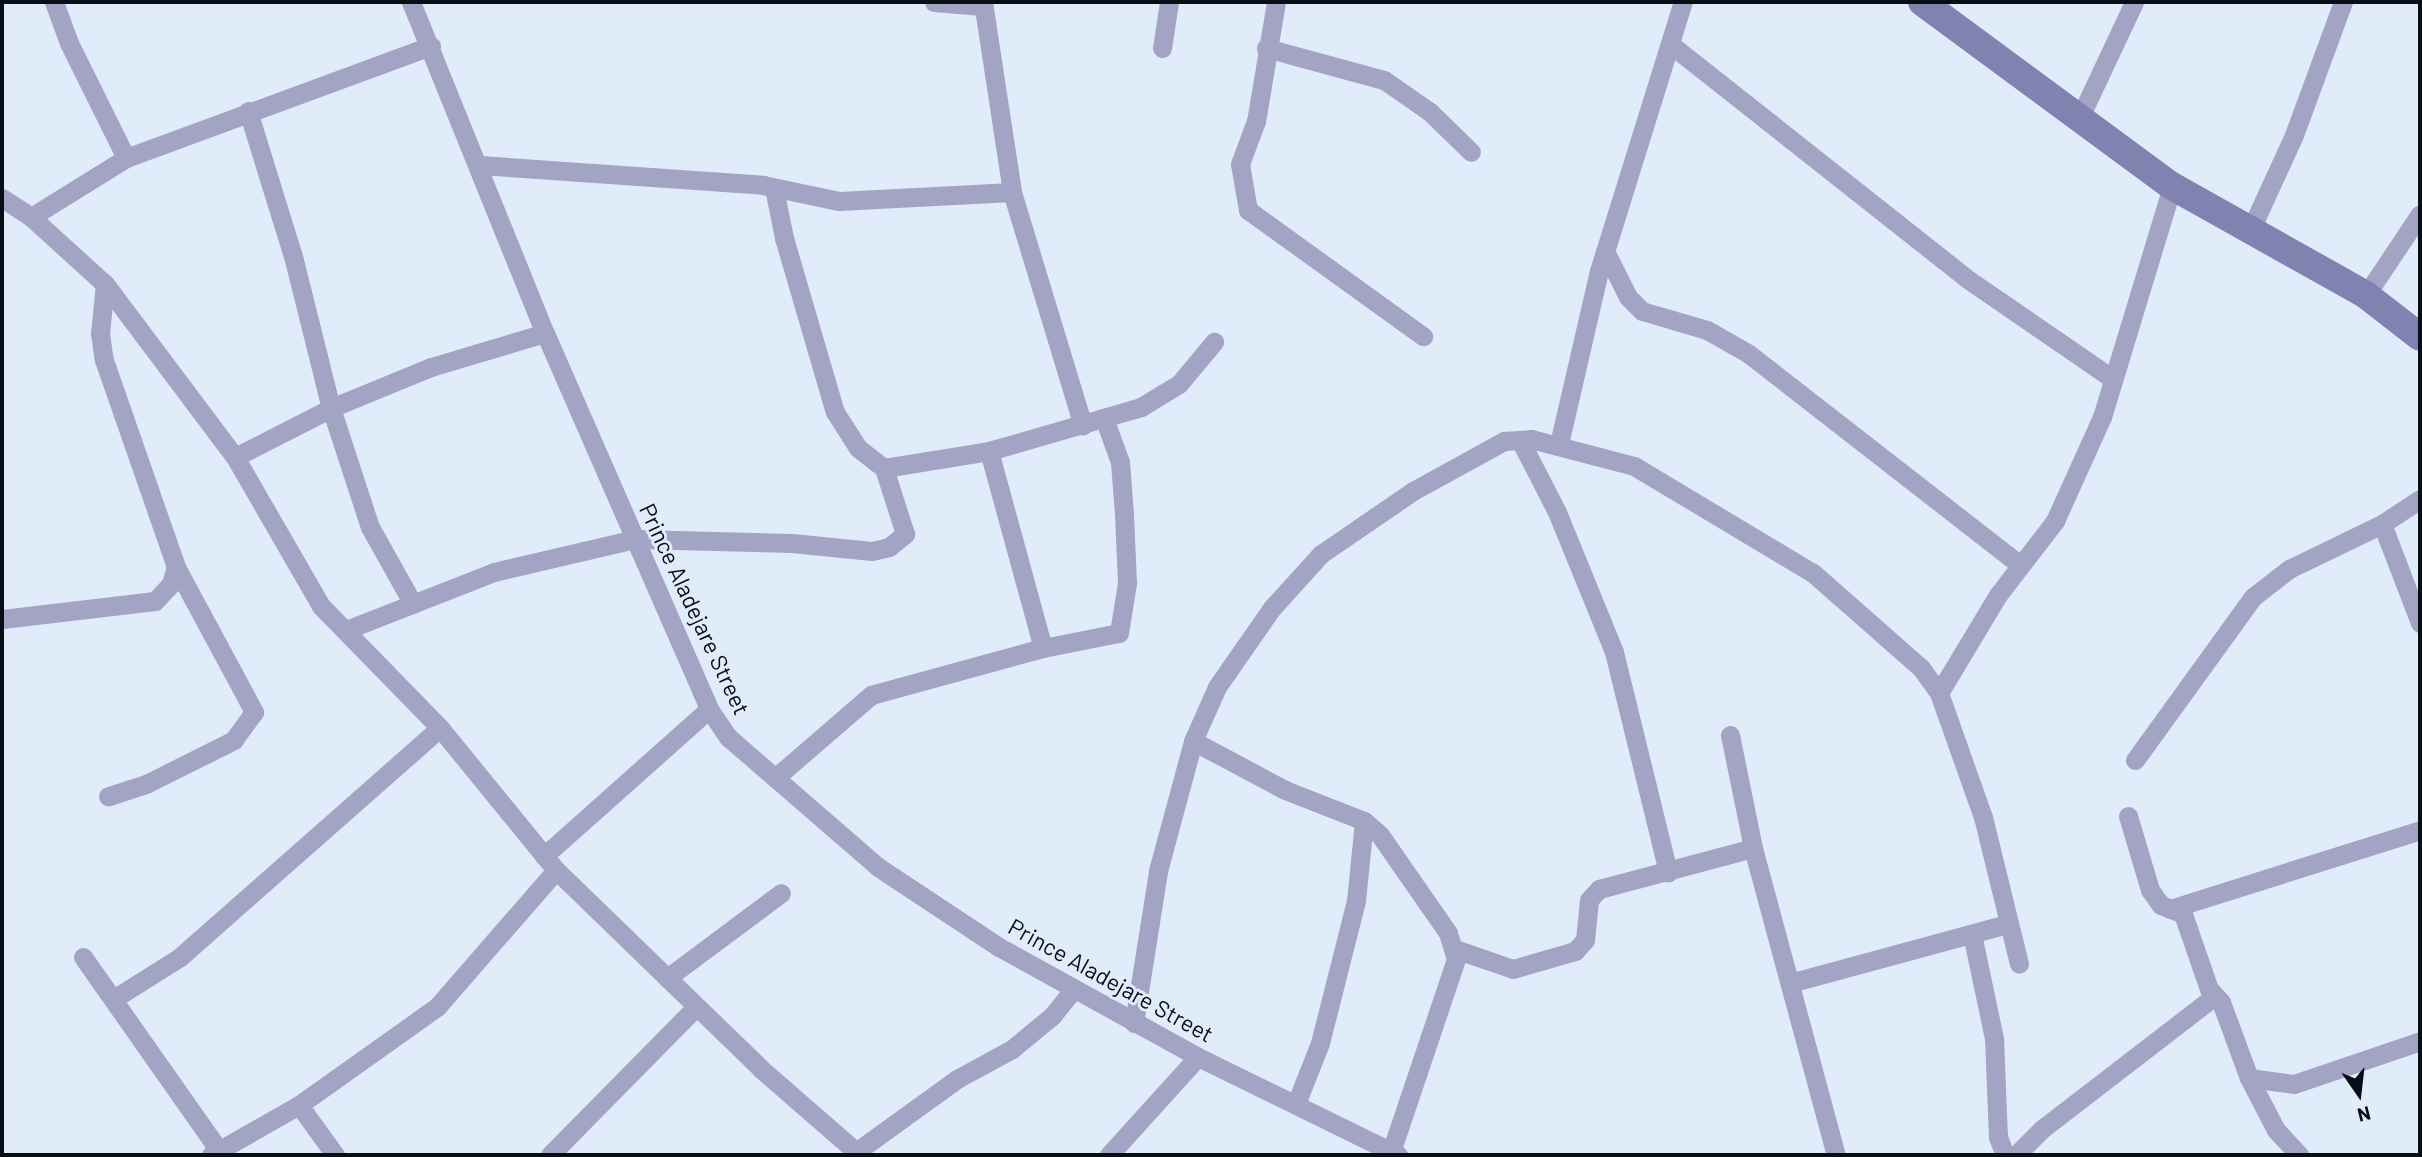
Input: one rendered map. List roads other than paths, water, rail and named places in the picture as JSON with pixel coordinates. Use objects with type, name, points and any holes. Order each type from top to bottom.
[{"type":"street","points":[[54,2],[69,43],[126,158]]},
{"type":"street","name":"Prince Aladejare Street","points":[[411,2],[480,165],[545,333],[709,709],[728,737],[878,867],[1073,990],[1198,1057],[1394,1154]]},
{"type":"street","points":[[934,2],[983,4],[1012,192],[1083,425]]},
{"type":"street","points":[[1162,48],[1169,2]]},
{"type":"street","points":[[1276,2],[1266,48],[1256,121],[1240,164],[1248,210],[1423,336]]},
{"type":"street","points":[[1559,444],[1605,251],[1683,2]]},
{"type":"street","points":[[1922,2],[2172,186],[2366,295],[2420,337]]},
{"type":"street","points":[[2080,117],[2134,2]]},
{"type":"street","points":[[2251,229],[2294,135],[2343,2]]},
{"type":"street","points":[[1670,44],[1966,278],[2113,379]]},
{"type":"street","points":[[31,218],[126,158],[431,46]]},
{"type":"street","points":[[1266,48],[1384,80],[1430,112],[1471,152]]},
{"type":"street","points":[[248,111],[293,256],[331,408],[370,527],[413,604]]},
{"type":"street","points":[[480,165],[774,188],[839,201],[1012,192]]},
{"type":"street","points":[[1938,693],[2019,564],[2055,521],[2102,417],[2172,186]]},
{"type":"street","points":[[346,630],[494,572],[635,539],[792,543],[872,551],[889,547],[905,534],[884,468],[858,448],[835,412],[783,238],[774,188]]},
{"type":"street","points":[[2,198],[31,218],[105,284],[235,457],[312,594],[440,728],[550,863],[696,1007],[858,1154],[957,1079],[1012,1049],[1052,1016],[1073,990]]},
{"type":"street","points":[[2366,295],[2420,214]]},
{"type":"street","points":[[1605,251],[1628,297],[1642,311],[1707,330],[1749,354],[2019,564]]},
{"type":"street","points":[[105,284],[100,348],[176,567],[254,712],[234,740],[146,784],[108,796]]},
{"type":"street","points":[[235,457],[331,408],[431,367],[545,333]]},
{"type":"street","points":[[884,468],[989,451],[1141,407],[1179,384],[1214,342]]},
{"type":"street","points":[[775,778],[871,695],[1043,648],[1111,638],[1124,626],[1128,583],[1121,475],[1104,418]]},
{"type":"street","points":[[1520,440],[1557,512],[1614,652],[1668,872]]},
{"type":"street","points":[[1135,1023],[1158,871],[1193,741],[1217,687],[1272,608],[1321,554],[1413,491],[1504,441],[1559,444],[1634,466],[1813,573],[1921,668],[1938,693],[1983,817],[2019,964]]},
{"type":"street","points":[[989,451],[1043,648]]},
{"type":"street","points":[[2135,760],[2253,597],[2289,569],[2382,524],[2420,499]]},
{"type":"street","points":[[2382,524],[2420,623]]},
{"type":"street","points":[[2,620],[155,601],[171,584],[176,567]]},
{"type":"street","points":[[83,957],[114,998],[158,1070],[214,1152],[299,1105],[437,1007],[550,863],[709,709]]},
{"type":"street","points":[[114,998],[180,957],[440,728]]},
{"type":"street","points":[[1730,735],[1753,848],[1836,1155]]},
{"type":"street","points":[[1193,741],[1285,790],[1364,821],[1380,835],[1455,949],[1513,969],[1575,951],[1585,940],[1589,900],[1594,893],[1753,848]]},
{"type":"street","points":[[2128,816],[2150,890],[2170,909],[2183,914],[2215,996],[2221,1002],[2249,1079],[2276,1130],[2299,1155]]},
{"type":"street","points":[[1296,1104],[1320,1043],[1356,901],[1364,821]]},
{"type":"street","points":[[2170,909],[2420,830]]},
{"type":"street","points":[[667,978],[781,893]]},
{"type":"street","points":[[1790,983],[2007,923]]},
{"type":"street","points":[[1972,934],[1994,1038],[1998,1137],[2005,1155]]},
{"type":"street","points":[[1394,1154],[1445,994],[1455,949]]},
{"type":"street","points":[[2016,1155],[2042,1129],[2215,996]]},
{"type":"street","points":[[559,1152],[696,1007]]},
{"type":"street","points":[[2249,1079],[2294,1084],[2420,1041]]},
{"type":"street","points":[[1109,1155],[1198,1057]]},
{"type":"street","points":[[299,1105],[335,1155]]}]
